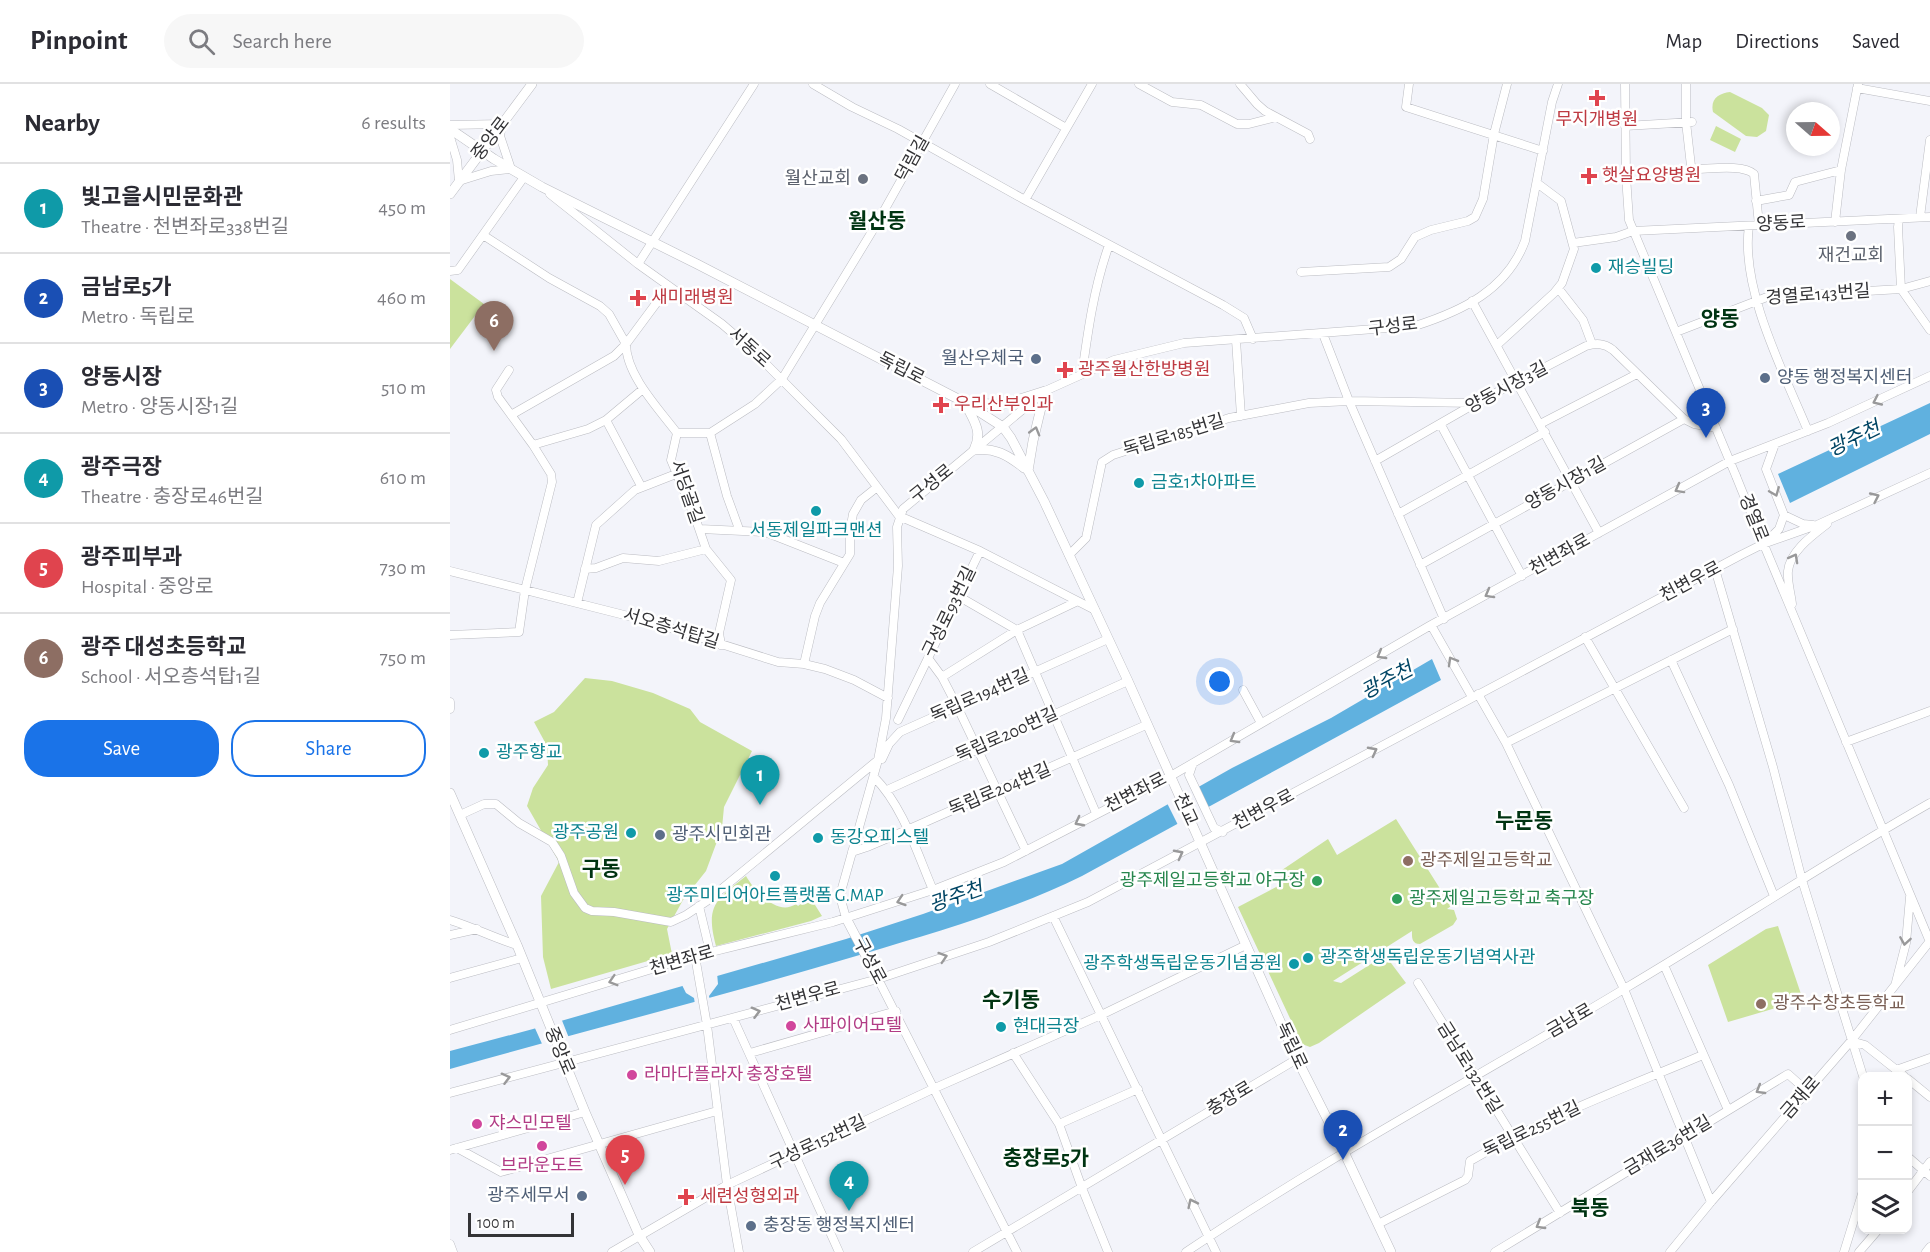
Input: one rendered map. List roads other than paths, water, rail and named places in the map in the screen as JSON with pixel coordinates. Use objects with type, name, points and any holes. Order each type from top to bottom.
[{"type":"main road","name":"중앙로","points":[[451,191],[532,84]]},
{"type":"main road","name":"독립로","points":[[450,127],[481,151],[542,187],[964,402],[1003,427],[1011,438],[1069,555],[1128,681],[1170,780]]},
{"type":"main road","points":[[964,402],[1001,405],[1045,391]]},
{"type":"main road","points":[[1028,471],[1032,441],[1045,391]]},
{"type":"main road","points":[[964,402],[977,428],[979,439],[974,450]]},
{"type":"main road","points":[[974,450],[986,448],[1008,455],[1028,471]]},
{"type":"main road","name":"천교","points":[[1170,780],[1199,840]]},
{"type":"main road","name":"중앙로","points":[[450,793],[517,945],[585,1112],[640,1236],[650,1252]]},
{"type":"main road","name":"독립로","points":[[1199,840],[1297,1059],[1391,1252]]},
{"type":"main road","name":"구성로","points":[[846,918],[878,979]]},
{"type":"street","points":[[638,264],[754,84]]},
{"type":"street","points":[[813,84],[1223,305],[1245,318],[1253,339]]},
{"type":"street","name":"덕림길","points":[[710,433],[755,404],[782,379],[816,325],[955,84]]},
{"type":"street","points":[[990,84],[1066,128]]},
{"type":"street","points":[[1025,200],[1092,84]]},
{"type":"street","points":[[1139,84],[1172,102],[1201,105],[1237,124],[1249,124],[1276,117]]},
{"type":"street","points":[[1240,84],[1257,104],[1308,134],[1310,139]]},
{"type":"street","points":[[1409,84],[1406,107],[1543,151]]},
{"type":"street","points":[[1301,272],[1389,267],[1401,259],[1415,237],[1475,217],[1483,199],[1494,134],[1507,84]]},
{"type":"street","name":"구성로","points":[[846,918],[841,900],[852,852],[874,777],[886,718],[898,566],[897,527],[899,516],[910,502],[1045,391],[1114,360],[1184,343],[1415,326],[1449,314],[1472,302],[1502,279],[1514,266],[1525,241],[1552,102],[1558,84]]},
{"type":"street","name":"경열로","points":[[1625,84],[1627,205],[1633,231],[1930,941]]},
{"type":"street","points":[[1686,84],[1691,166],[1695,169],[1750,170],[1754,174],[1759,225]]},
{"type":"street","points":[[1835,222],[1841,170],[1858,86],[1930,101]]},
{"type":"street","points":[[1625,126],[1689,122]]},
{"type":"street","points":[[450,127],[502,124],[500,136],[511,169],[491,171],[459,181],[457,160],[450,137]]},
{"type":"street","points":[[1920,217],[1930,140]]},
{"type":"street","points":[[1755,201],[1789,195],[1795,182],[1841,170]]},
{"type":"street","points":[[450,272],[458,270],[524,177]]},
{"type":"street","points":[[1497,345],[1558,288],[1574,254],[1562,201],[1537,183]]},
{"type":"street","name":"서동로","points":[[542,187],[574,215],[638,264],[722,324],[782,379],[841,439],[899,516]]},
{"type":"street","name":"양동로","points":[[1573,243],[1616,237],[1633,231],[1930,217]]},
{"type":"street","points":[[1899,219],[1901,290],[1930,330]]},
{"type":"street","points":[[1749,226],[1747,241],[1750,275],[1757,300],[1773,348],[1808,431]]},
{"type":"street","name":"서당골길","points":[[483,235],[562,286],[600,306],[609,314],[626,344],[626,355],[643,389],[677,433],[671,460],[676,474],[706,549],[731,580],[720,633],[721,645]]},
{"type":"street","points":[[1082,374],[1098,275],[1109,245]]},
{"type":"street","name":"경열로143번길","points":[[1676,332],[1757,300],[1780,295],[1901,290],[1930,281]]},
{"type":"street","points":[[511,415],[607,360],[626,344],[669,286]]},
{"type":"street","points":[[1558,288],[1577,310],[1592,344],[1607,345],[1684,419],[1694,424],[1716,428]]},
{"type":"street","points":[[1472,302],[1599,533]]},
{"type":"street","points":[[1323,334],[1349,401],[1444,619]]},
{"type":"street","points":[[1236,340],[1241,416]]},
{"type":"street","name":"양동시장3길","points":[[1375,461],[1476,403],[1592,344]]},
{"type":"street","points":[[450,635],[519,632],[525,590],[552,482],[551,474],[533,445],[498,397],[496,390],[510,370]]},
{"type":"street","points":[[1398,514],[1637,374]]},
{"type":"street","name":"천변좌로","points":[[450,1028],[540,1004],[694,956],[846,918],[977,874],[1026,851],[1096,813],[1170,780],[1193,763],[1431,626],[1730,461],[1808,431],[1930,376]]},
{"type":"street","points":[[533,445],[588,429],[606,420],[643,389]]},
{"type":"street","name":"독립로185번길","points":[[1069,555],[1086,538],[1103,460],[1146,442],[1228,418],[1309,403],[1349,401],[1476,403]]},
{"type":"street","name":"양동시장1길","points":[[1420,565],[1684,419]]},
{"type":"street","points":[[606,420],[641,486]]},
{"type":"street","points":[[1441,425],[1522,576]]},
{"type":"street","points":[[677,433],[710,433],[727,496],[739,529]]},
{"type":"street","points":[[1764,544],[1779,529],[1784,514],[1766,469],[1775,444]]},
{"type":"street","name":"천변우로","points":[[450,1093],[706,1021],[733,1018],[878,979],[989,942],[1088,902],[1199,840],[1223,832],[1714,569],[1764,544],[1817,525],[1930,473]]},
{"type":"street","points":[[577,603],[596,525],[641,486],[676,474]]},
{"type":"street","points":[[804,664],[820,603],[850,554],[853,514],[861,500],[876,488]]},
{"type":"street","points":[[1784,514],[1803,524],[1817,525]]},
{"type":"street","points":[[1793,615],[1788,571],[1790,563],[1809,538],[1839,514]]},
{"type":"street","name":"구성로93번길","points":[[898,720],[980,551],[899,516]]},
{"type":"street","points":[[700,530],[739,529],[765,532],[783,537],[844,563]]},
{"type":"street","points":[[585,569],[596,568],[623,558],[659,561],[706,549]]},
{"type":"street","points":[[980,551],[1095,610]]},
{"type":"street","points":[[1714,569],[1773,767],[1802,880],[1861,1072]]},
{"type":"street","name":"서오층석탑길","points":[[450,571],[659,624],[778,662],[804,664],[841,675],[888,698]]},
{"type":"street","points":[[957,596],[1017,630],[1096,813]]},
{"type":"street","points":[[942,677],[1017,630],[1076,602]]},
{"type":"street","points":[[1431,626],[1506,743],[1624,989],[1711,1202]]},
{"type":"street","points":[[1506,743],[1733,630]]},
{"type":"street","points":[[1585,638],[1684,808]]},
{"type":"street","name":"독립로194번길","points":[[874,777],[889,744],[900,732],[1108,639]]},
{"type":"street","points":[[928,658],[942,677],[957,706],[1026,851]]},
{"type":"street","points":[[1671,660],[1729,785],[1774,896]]},
{"type":"street","name":"독립로200번길","points":[[887,790],[1128,681]]},
{"type":"street","points":[[1243,690],[1262,723]]},
{"type":"street","points":[[450,702],[450,708]]},
{"type":"street","points":[[1846,742],[1930,711]]},
{"type":"street","points":[[886,718],[892,717],[898,720],[907,729]]},
{"type":"street","name":"독립로204번길","points":[[852,852],[1146,724]]},
{"type":"street","points":[[460,815],[484,804],[496,804],[519,823],[552,842],[561,856],[574,893],[585,908],[596,913],[614,912],[671,922],[699,906],[878,760]]},
{"type":"street","points":[[1193,763],[1189,775],[1214,828],[1223,832]]},
{"type":"street","points":[[874,777],[887,790],[933,890]]},
{"type":"street","name":"금남로","points":[[1186,1252],[1344,1152],[1624,989],[1930,803]]},
{"type":"street","points":[[1895,985],[1906,943],[1910,895]]},
{"type":"street","points":[[699,906],[710,952]]},
{"type":"street","points":[[1053,916],[1216,1252]]},
{"type":"street","points":[[450,920],[478,929],[487,936],[517,945]]},
{"type":"street","points":[[450,935],[478,929]]},
{"type":"street","name":"금재로","points":[[1670,1252],[1851,1041],[1930,941]]},
{"type":"street","name":"구성로152번길","points":[[612,1252],[728,1185],[935,1088],[1101,1015],[1246,945]]},
{"type":"street","points":[[694,956],[706,1021],[717,1111],[739,1252]]},
{"type":"street","points":[[450,978],[522,957]]},
{"type":"street","points":[[1664,965],[1728,1110]]},
{"type":"street","name":"구성로","points":[[878,979],[1017,1252]]},
{"type":"street","name":"금남로132번길","points":[[1418,983],[1560,1213]]},
{"type":"street","points":[[750,1053],[896,1011]]},
{"type":"street","points":[[733,1018],[839,1252]]},
{"type":"street","points":[[1851,1041],[1865,1045],[1898,1072]]},
{"type":"street","points":[[1012,1053],[1059,1124],[1108,1252]]},
{"type":"street","name":"독립로255번길","points":[[1378,1224],[1461,1182],[1468,1176],[1470,1161],[1512,1137],[1583,1104],[1703,1055]]},
{"type":"street","points":[[1896,1070],[1930,1058]]},
{"type":"street","name":"충장로","points":[[974,1252],[1297,1059]]},
{"type":"street","name":"금재로36번길","points":[[1495,1252],[1788,1074],[1807,1090]]},
{"type":"street","points":[[1912,1083],[1930,1097]]},
{"type":"street","points":[[1059,1124],[1138,1089]]},
{"type":"street","points":[[454,1149],[501,1172],[717,1111]]},
{"type":"street","points":[[454,1149],[585,1112]]},
{"type":"street","points":[[1912,1161],[1927,1174]]},
{"type":"street","points":[[1912,1187],[1927,1174],[1930,1162]]},
{"type":"street","points":[[1844,1252],[1858,1209]]},
{"type":"street","points":[[1859,1252],[1875,1234]]},
{"type":"street","points":[[450,1244],[453,1252]]},
{"type":"street","points":[[1926,1252],[1930,1247]]},
{"type":"water","name":"광주천","points":[[1930,403],[1930,434],[1790,503],[1778,474]]},
{"type":"water","points":[[1432,659],[1441,680],[1082,876],[1056,888],[947,929],[812,969],[450,1069],[450,1051],[846,939],[1062,864],[1232,768],[1331,718]]},
{"type":"place","name":"무지개병원","points":[[1597,98]]},
{"type":"place","name":"햇살요양병원","points":[[1589,176]]},
{"type":"place","name":"월산교회","points":[[863,179]]},
{"type":"place","name":"재건교회","points":[[1851,236]]},
{"type":"place","name":"재승빌딩","points":[[1596,268]]},
{"type":"place","name":"새미래병원","points":[[638,298]]},
{"type":"place","name":"광주 대성초등학교","points":[[494,351]]},
{"type":"place","name":"월산우체국","points":[[1036,359]]},
{"type":"place","name":"광주월산한방병원","points":[[1065,370]]},
{"type":"place","name":"양동 행정복지센터","points":[[1765,378]]},
{"type":"place","name":"우리산부인과","points":[[941,405]]},
{"type":"place","name":"양동시장","points":[[1706,438]]},
{"type":"place","name":"금호1차아파트","points":[[1139,483]]},
{"type":"place","name":"서동제일파크맨션","points":[[816,511]]},
{"type":"place","name":"광주향교","points":[[484,753]]},
{"type":"place","name":"빛고을시민문화관","points":[[760,805]]},
{"type":"place","name":"광주공원","points":[[631,833]]},
{"type":"place","name":"광주시민회관","points":[[660,835]]},
{"type":"place","name":"동강오피스텔","points":[[818,838]]},
{"type":"place","name":"광주제일고등학교","points":[[1408,861]]},
{"type":"place","name":"광주미디어아트플랫폼 G.MAP","points":[[775,876]]},
{"type":"place","name":"광주제일고등학교 야구장","points":[[1317,881]]},
{"type":"place","name":"광주제일고등학교 축구장","points":[[1397,899]]},
{"type":"place","name":"광주학생독립운동기념역사관","points":[[1308,958]]},
{"type":"place","name":"광주학생독립운동기념공원","points":[[1294,964]]},
{"type":"place","name":"광주수창초등학교","points":[[1761,1004]]},
{"type":"place","name":"사파이어모텔","points":[[791,1026]]},
{"type":"place","name":"현대극장","points":[[1001,1027]]},
{"type":"place","name":"라마다플라자 충장호텔","points":[[632,1075]]},
{"type":"place","name":"쟈스민모텔","points":[[477,1124]]},
{"type":"place","name":"브라운도트","points":[[542,1146]]},
{"type":"place","name":"금남로5가","points":[[1343,1160]]},
{"type":"place","name":"광주피부과","points":[[625,1185]]},
{"type":"place","name":"광주세무서","points":[[582,1196]]},
{"type":"place","name":"세련성형외과","points":[[686,1197]]},
{"type":"place","name":"광주극장","points":[[849,1211]]},
{"type":"place","name":"충장동 행정복지센터","points":[[751,1226]]},
{"type":"district","name":"월산동","points":[[877,221]]},
{"type":"district","name":"양동","points":[[1720,319]]},
{"type":"district","name":"누문동","points":[[1524,821]]},
{"type":"district","name":"구동","points":[[601,869]]},
{"type":"district","name":"수기동","points":[[1011,1000]]},
{"type":"district","name":"충장로5가","points":[[1046,1158]]},
{"type":"district","name":"북동","points":[[1590,1208]]}]
